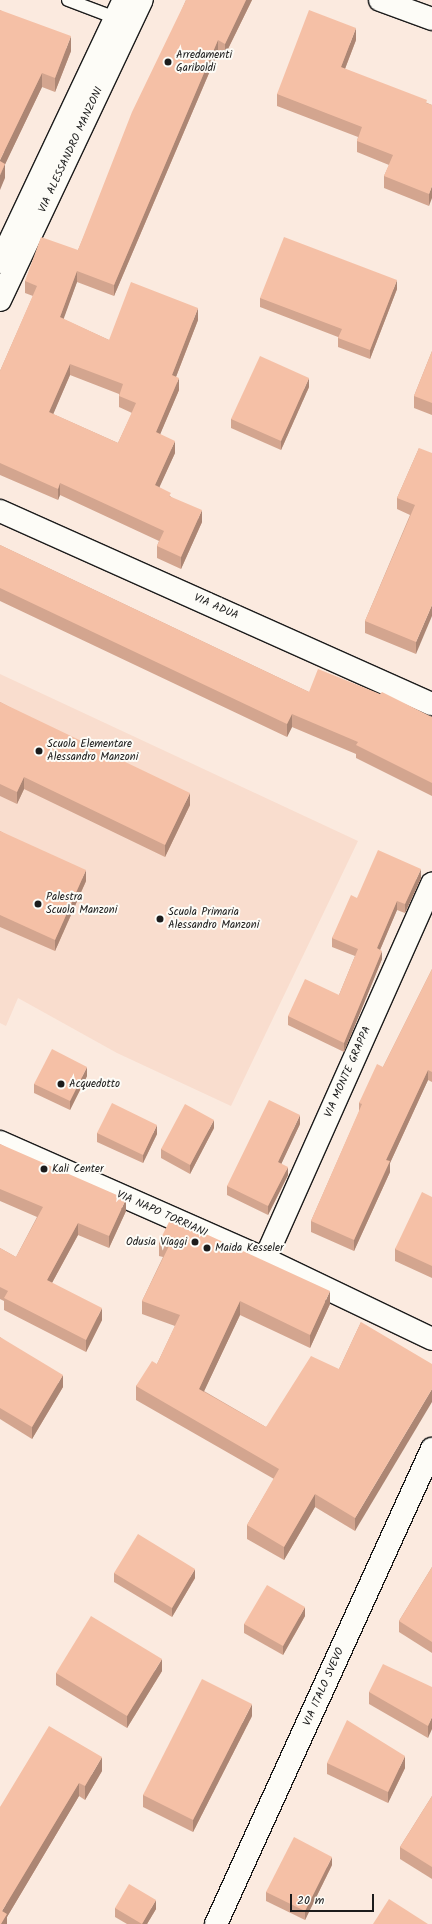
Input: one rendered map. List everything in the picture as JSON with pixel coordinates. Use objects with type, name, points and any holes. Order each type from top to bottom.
[{"type":"street","name":"VIA ALESSANDRO MANZONI","points":[[0,262],[123,14],[142,0]]},
{"type":"street","points":[[380,0],[432,19]]},
{"type":"street","name":"VIA ALESSANDRO MANZONI","points":[[0,300],[123,14]]},
{"type":"street","name":"VIA ADUA","points":[[0,511],[432,704]]},
{"type":"street","name":"VIA MONTE GRAPPA","points":[[265,1259],[432,884]]},
{"type":"street","name":"VIA NAPO TORRIANI","points":[[0,1142],[265,1259],[432,1339]]},
{"type":"street","name":"VIA ITALO SVEVO","points":[[216,1924],[432,1449]]},
{"type":"lane","points":[[68,0],[123,14]]},
{"type":"shaded area","name":"Scuola Primaria Alessandro Manzoni","points":[[0,674],[358,841],[231,1106],[117,1053],[18,998],[6,1026],[0,1023]]},
{"type":"building","points":[[186,0],[246,0],[225,44],[218,40],[114,285],[77,271],[60,317],[109,340],[131,282],[198,308],[172,375],[179,378],[156,432],[175,441],[155,485],[171,493],[169,496],[202,510],[181,557],[157,546],[164,531],[60,483],[58,489],[0,463],[0,371],[37,286],[25,281],[41,237],[78,250],[132,112]],"holes":[[[70,364],[123,384],[119,396],[136,403],[118,443],[49,412]]]},
{"type":"building","points":[[0,10],[71,36],[55,78],[42,73],[0,160]]},
{"type":"building","points":[[309,10],[356,28],[341,67],[427,100],[426,103],[432,105],[432,186],[429,194],[384,176],[393,155],[357,141],[362,127],[277,94]]},
{"type":"building","points":[[0,161],[5,164],[0,175]]},
{"type":"building","points":[[284,237],[397,280],[370,350],[338,338],[342,329],[260,298]]},
{"type":"building","points":[[432,351],[432,403],[414,396]]},
{"type":"building","points":[[260,356],[309,378],[281,441],[231,419]]},
{"type":"building","points":[[419,448],[432,453],[432,605],[416,642],[365,621],[415,505],[397,498]]},
{"type":"building","points":[[0,545],[309,692],[318,669],[380,694],[382,692],[432,717],[432,783],[356,745],[358,742],[292,714],[287,724],[0,588]]},
{"type":"building","name":"Scuola Elementare Alessandro Manzoni","points":[[0,702],[190,793],[165,845],[24,777],[17,792],[0,784]]},
{"type":"building","name":"Palestra Scuola Manzoni","points":[[0,831],[86,870],[55,940],[0,915]]},
{"type":"building","points":[[378,850],[421,869],[405,904],[397,901],[377,948],[382,951],[344,1043],[288,1016],[305,979],[339,995],[358,949],[332,938],[351,895],[357,898]]},
{"type":"building","points":[[432,969],[432,1072],[428,1070],[386,1160],[390,1161],[354,1240],[311,1221],[362,1104],[359,1103],[377,1064],[383,1067]]},
{"type":"building","name":"Acquedotto","points":[[52,1049],[87,1067],[70,1101],[34,1084]]},
{"type":"building","points":[[269,1100],[300,1115],[278,1162],[288,1167],[268,1206],[227,1186]]},
{"type":"building","points":[[112,1103],[157,1125],[143,1155],[97,1133]]},
{"type":"building","points":[[185,1104],[214,1120],[190,1165],[161,1149]]},
{"type":"building","points":[[0,1144],[126,1199],[109,1236],[78,1223],[47,1280],[102,1308],[86,1340],[4,1298],[8,1291],[0,1287],[0,1248],[16,1257],[43,1207],[0,1189]]},
{"type":"building","points":[[422,1192],[432,1197],[432,1266],[395,1249]]},
{"type":"building","points":[[171,1218],[330,1291],[310,1335],[240,1301],[199,1389],[266,1427],[311,1356],[339,1369],[361,1322],[432,1364],[432,1389],[355,1518],[315,1494],[284,1547],[247,1525],[279,1469],[136,1386],[152,1361],[157,1364],[180,1315],[142,1301],[169,1246],[159,1242]]},
{"type":"building","points":[[0,1337],[63,1375],[32,1427],[0,1408]]},
{"type":"building","points":[[138,1534],[195,1569],[172,1608],[114,1573]]},
{"type":"building","points":[[432,1567],[432,1642],[399,1621]]},
{"type":"building","points":[[267,1585],[305,1607],[283,1646],[244,1624]]},
{"type":"building","points":[[91,1616],[162,1659],[127,1716],[56,1673]]},
{"type":"building","points":[[383,1664],[432,1687],[432,1717],[428,1726],[369,1692]]},
{"type":"building","points":[[202,1679],[252,1704],[193,1820],[143,1795]]},
{"type":"building","points":[[347,1720],[405,1756],[388,1792],[327,1763]]},
{"type":"building","points":[[49,1726],[102,1757],[85,1786],[79,1783],[2,1911],[7,1914],[0,1924],[0,1807]]},
{"type":"building","points":[[432,1796],[432,1867],[400,1847]]},
{"type":"building","points":[[294,1837],[332,1857],[305,1911],[266,1892]]},
{"type":"building","points":[[129,1884],[156,1900],[142,1924],[115,1908]]},
{"type":"building","points":[[389,1899],[428,1924],[373,1924]]},
{"type":"place","name":"Arredamenti Gariboldi","points":[[168,62]]},
{"type":"place","name":"Scuola Elementare Alessandro Manzoni","points":[[39,751]]},
{"type":"place","name":"Palestra Scuola Manzoni","points":[[38,904]]},
{"type":"place","name":"Scuola Primaria Alessandro Manzoni","points":[[160,919]]},
{"type":"place","name":"Acquedotto","points":[[61,1084]]},
{"type":"place","name":"Kali Center","points":[[44,1169]]},
{"type":"place","name":"Odusia Viaggi","points":[[195,1242]]},
{"type":"place","name":"Maida Kesseler","points":[[207,1248]]}]
